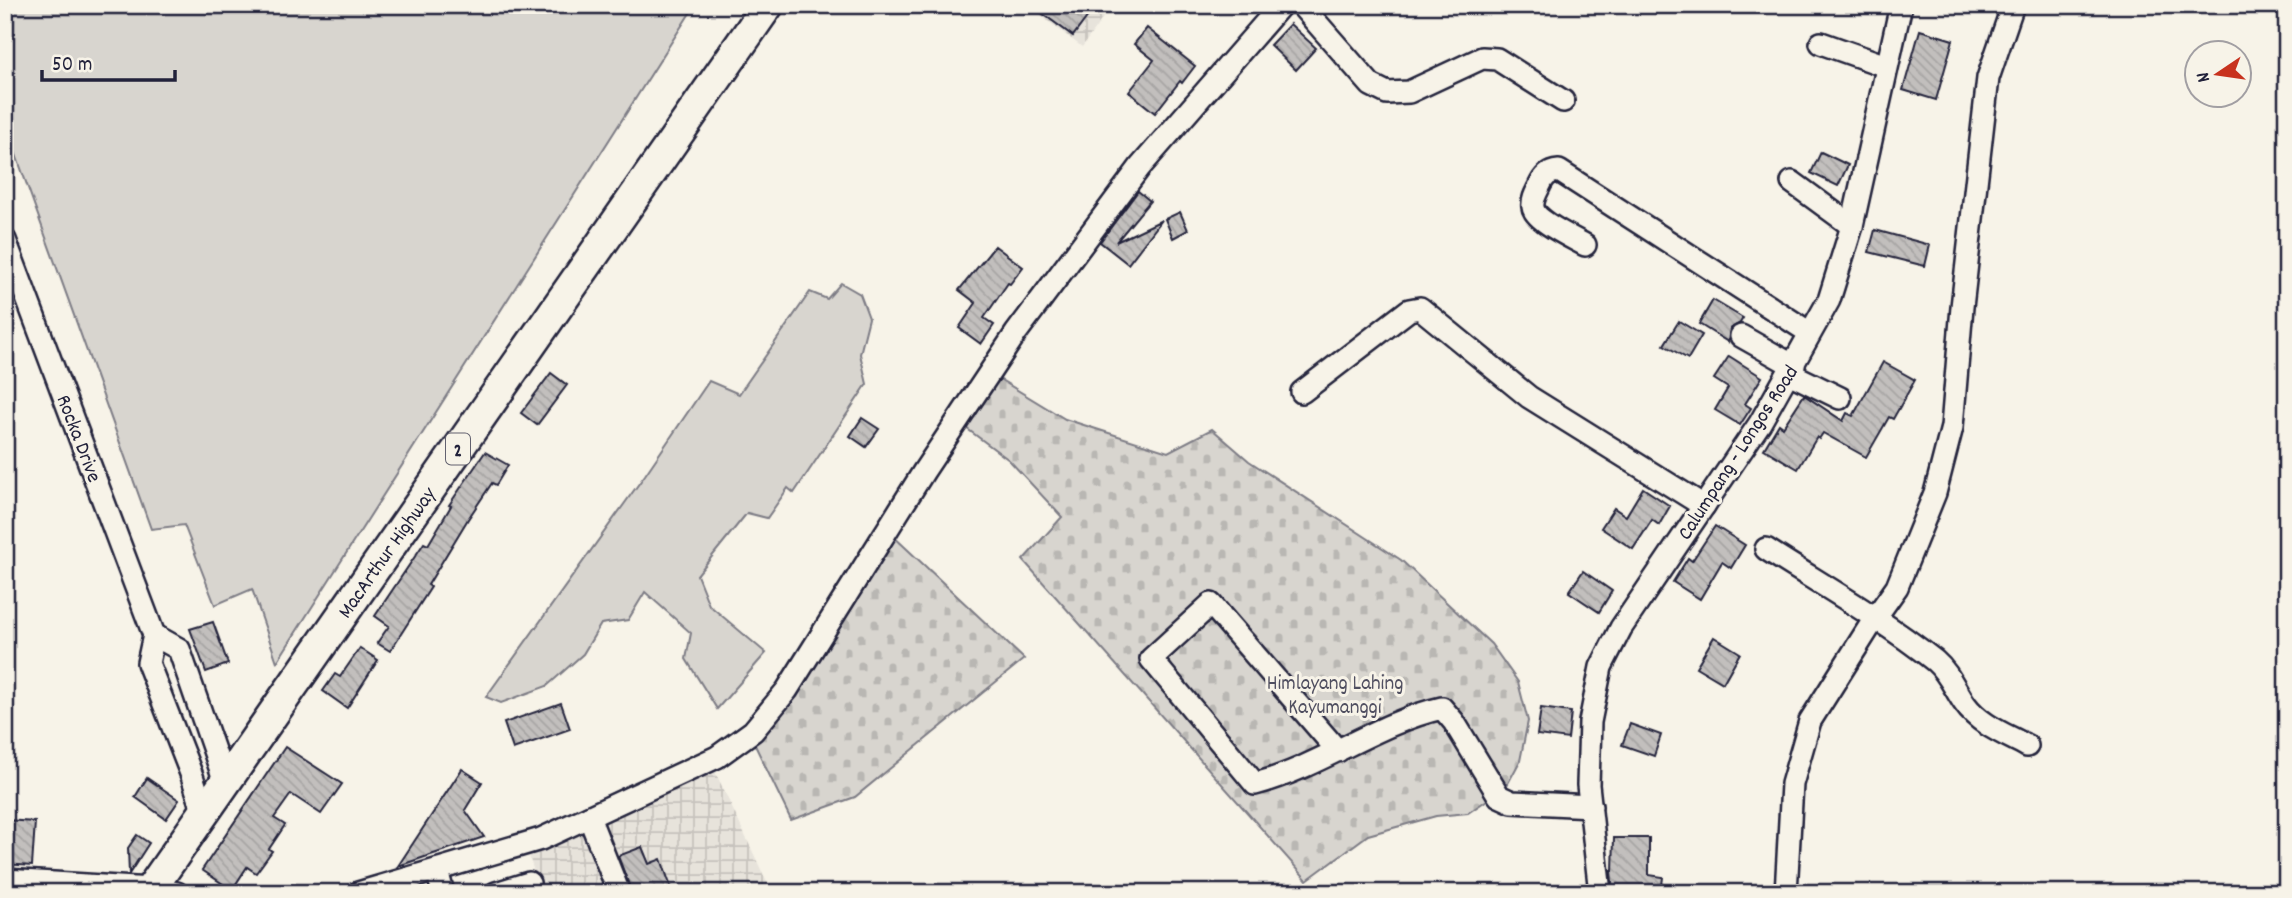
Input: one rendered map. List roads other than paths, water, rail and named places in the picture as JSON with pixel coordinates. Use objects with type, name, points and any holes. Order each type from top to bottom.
[{"type":"highway","name":"MacArthur Highway","points":[[159,891],[225,782],[768,5]]},
{"type":"street","points":[[358,893],[541,839],[717,757],[752,731],[787,690],[924,471],[1016,333],[1140,167],[1281,5]]},
{"type":"street","points":[[1301,5],[1371,85],[1387,93],[1409,92],[1482,58],[1497,59],[1563,101]]},
{"type":"street","name":"Calumpang - Longos Road","points":[[1600,893],[1588,785],[1590,722],[1601,667],[1621,628],[1760,423],[1829,300],[1852,226],[1901,5]]},
{"type":"street","points":[[1786,893],[1792,784],[1810,721],[1874,618],[1897,587],[1931,505],[1952,427],[1963,294],[1988,78],[2013,5]]},
{"type":"street","points":[[1821,43],[1886,66]]},
{"type":"street","points":[[1585,245],[1538,218],[1532,211],[1533,201],[1544,177],[1551,172],[1559,171],[1810,333]]},
{"type":"street","points":[[1792,182],[1852,226]]},
{"type":"street","name":"Rocka Drive","points":[[7,250],[14,288],[154,635],[148,663],[204,813]]},
{"type":"street","points":[[1302,392],[1409,310],[1420,308],[1529,397],[1704,506]]},
{"type":"street","points":[[1741,336],[1840,398]]},
{"type":"street","points":[[1766,549],[1874,618],[1936,662],[1948,675],[1967,706],[1985,723],[2027,746]]},
{"type":"street","points":[[1338,751],[1211,604],[1151,659],[1255,784],[1282,777],[1338,751],[1416,714],[1442,708],[1454,722],[1499,796],[1512,802],[1591,806]]},
{"type":"street","points":[[154,635],[179,649],[225,782]]},
{"type":"street","points":[[589,817],[620,893]]},
{"type":"street","points":[[437,870],[443,893]]},
{"type":"street","points":[[5,880],[159,891]]},
{"type":"street","points":[[496,893],[528,883]]},
{"type":"park label","name":"Himlayang Lahing Kayumanggi","points":[[1335,694]]}]
